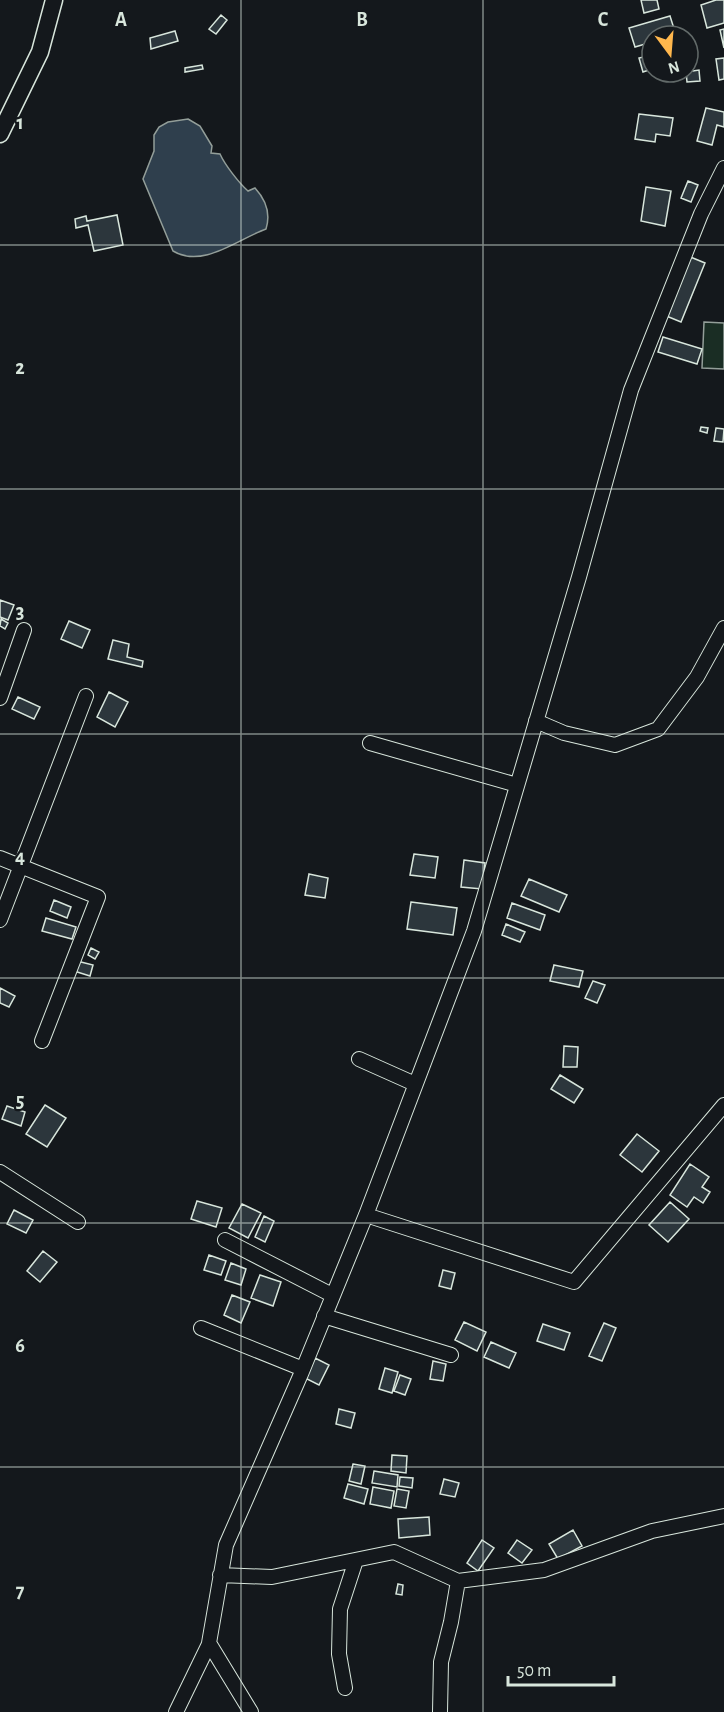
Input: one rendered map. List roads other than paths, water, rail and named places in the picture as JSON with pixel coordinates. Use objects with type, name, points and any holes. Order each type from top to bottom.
[{"type":"street","points":[[0,134],[39,52],[54,0]]},
{"type":"street","points":[[176,1712],[209,1644],[225,1545],[303,1368],[366,1215],[474,931],[579,578],[631,390],[701,214],[724,168]]},
{"type":"street","points":[[536,721],[564,733],[615,745],[658,729],[698,677],[724,628]]},
{"type":"street","points":[[0,698],[24,630]]},
{"type":"street","points":[[0,920],[86,696]]},
{"type":"street","points":[[370,743],[517,785]]},
{"type":"street","points":[[0,858],[98,897],[42,1041]]},
{"type":"street","points":[[359,1059],[415,1084]]},
{"type":"street","points":[[366,1215],[574,1282],[724,1105]]},
{"type":"street","points":[[0,1172],[78,1222]]},
{"type":"street","points":[[225,1240],[332,1295]]},
{"type":"street","points":[[324,1316],[452,1355]]},
{"type":"street","points":[[201,1328],[303,1368]]},
{"type":"street","points":[[220,1575],[272,1577],[394,1552],[458,1581],[544,1570],[652,1531],[724,1516]]},
{"type":"street","points":[[345,1688],[339,1654],[340,1609],[356,1560]]},
{"type":"street","points":[[440,1712],[441,1662],[452,1622],[458,1581]]},
{"type":"street","points":[[209,1644],[250,1712]]},
{"type":"water","points":[[188,119],[200,126],[212,146],[211,153],[220,154],[244,188],[248,191],[255,188],[265,202],[268,212],[266,229],[208,255],[196,257],[184,256],[173,251],[143,179],[154,151],[154,135],[159,127],[168,122]]}]
